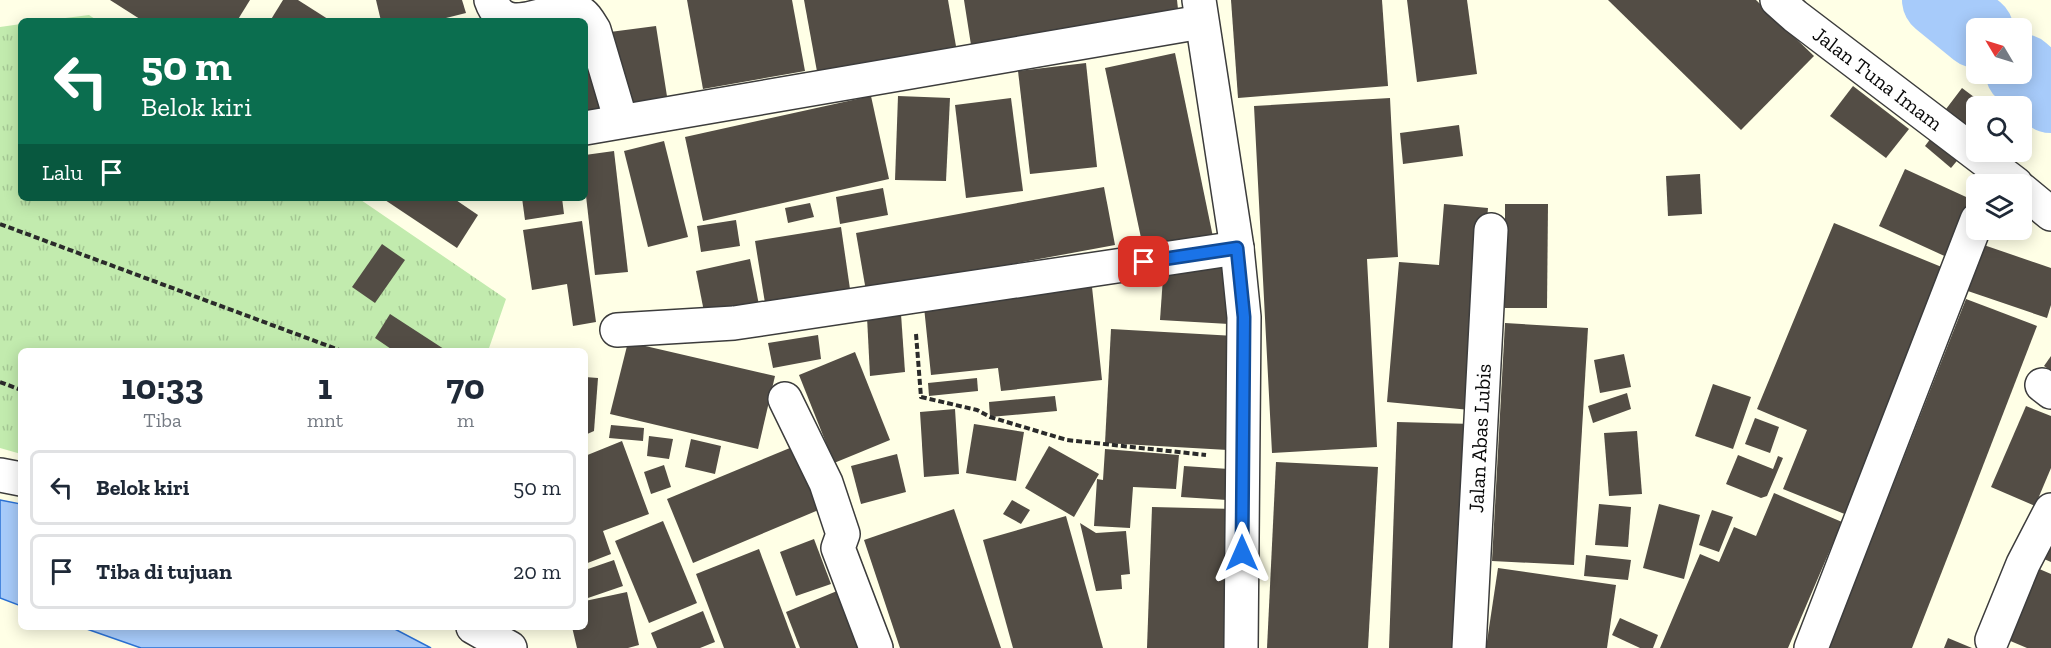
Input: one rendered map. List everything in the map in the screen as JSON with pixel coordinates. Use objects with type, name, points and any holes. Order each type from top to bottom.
[{"type":"street","points":[[490,0],[494,9],[510,18]]},
{"type":"street","name":"Jalan Tuna Imam","points":[[1786,8],[1995,174]]},
{"type":"street","points":[[532,18],[569,9],[579,11],[586,18]]},
{"type":"street","points":[[588,127],[1200,11],[1237,248],[1244,317],[1241,648]]},
{"type":"street","points":[[588,21],[594,30],[621,121]]},
{"type":"street","points":[[2032,198],[2051,214]]},
{"type":"street","name":"Jalan Abas Lubis","points":[[1469,648],[1491,230]]},
{"type":"street","points":[[1811,648],[1969,240]]},
{"type":"street","points":[[617,330],[734,322],[1237,248]]},
{"type":"street","points":[[785,399],[826,483],[843,534],[838,548],[876,648]]},
{"type":"street","points":[[0,475],[18,478]]},
{"type":"street","points":[[1992,640],[2023,564],[2051,510]]},
{"type":"street","points":[[478,630],[510,648]]},
{"type":"path","points":[[0,224],[334,348]]},
{"type":"path","points":[[914,297],[921,397],[977,410],[990,417],[1067,440],[1242,458]]},
{"type":"path","points":[[0,382],[18,389]]},
{"type":"green space","points":[[89,15],[94,18],[66,18]]},
{"type":"green space","points":[[18,24],[18,201],[362,201],[506,299],[489,348],[18,348],[18,453],[0,448],[0,27]]},
{"type":"water","points":[[0,500],[18,503],[18,605],[0,598]]},
{"type":"water","points":[[90,630],[397,630],[431,648],[141,648]]},
{"type":"building","points":[[110,0],[250,0],[239,18],[138,18]]},
{"type":"building","points":[[283,0],[298,0],[326,18],[272,18]]},
{"type":"building","points":[[376,0],[462,0],[466,13],[446,18],[380,18]]},
{"type":"building","points":[[687,0],[792,0],[805,71],[703,89]]},
{"type":"building","points":[[804,0],[948,0],[957,52],[818,77]]},
{"type":"building","points":[[964,0],[1177,0],[1178,9],[971,45]]},
{"type":"building","points":[[1231,0],[1382,0],[1388,86],[1238,98]]},
{"type":"building","points":[[1407,0],[1467,0],[1477,74],[1417,82]]},
{"type":"building","points":[[1608,0],[1756,0],[1814,56],[1741,130]]},
{"type":"building","points":[[656,26],[669,109],[623,116],[610,32]]},
{"type":"building","points":[[588,52],[602,112],[588,115]]},
{"type":"building","points":[[1175,53],[1213,237],[1144,252],[1105,68]]},
{"type":"building","points":[[1086,63],[1097,167],[1030,174],[1018,71]]},
{"type":"building","points":[[1853,86],[1909,129],[1886,158],[1830,116]]},
{"type":"building","points":[[1962,88],[1973,96],[1966,96],[1966,137],[1940,117]]},
{"type":"building","points":[[871,96],[889,179],[703,221],[685,137]]},
{"type":"building","points":[[898,96],[950,98],[946,181],[895,180]]},
{"type":"building","points":[[1011,98],[1023,191],[966,198],[955,105]]},
{"type":"building","points":[[1390,98],[1398,257],[1367,259],[1377,447],[1272,453],[1254,106]]},
{"type":"building","points":[[1459,125],[1463,156],[1403,164],[1400,133]]},
{"type":"building","points":[[1934,134],[1961,156],[1951,168],[1925,146]]},
{"type":"building","points":[[664,141],[688,237],[648,247],[624,151]]},
{"type":"building","points":[[614,151],[628,272],[595,275],[587,201],[588,155]]},
{"type":"building","points":[[1905,169],[1966,197],[1966,226],[1951,259],[1879,226]]},
{"type":"building","points":[[1700,174],[1702,214],[1668,216],[1666,176]]},
{"type":"building","points":[[1104,187],[1115,245],[866,291],[856,233]]},
{"type":"building","points":[[883,188],[888,215],[840,224],[836,197]]},
{"type":"building","points":[[386,201],[457,201],[478,215],[457,248]]},
{"type":"building","points":[[522,201],[562,201],[564,214],[525,220]]},
{"type":"building","points":[[810,203],[814,217],[788,223],[785,208]]},
{"type":"building","points":[[1444,204],[1488,208],[1470,410],[1387,402],[1399,262],[1439,265]]},
{"type":"building","points":[[1505,204],[1548,204],[1547,308],[1505,308]]},
{"type":"building","points":[[736,220],[740,246],[701,252],[697,226]]},
{"type":"building","points":[[582,221],[596,322],[573,326],[567,284],[532,290],[523,230]]},
{"type":"building","points":[[1834,223],[1949,270],[1847,515],[1783,489],[1807,430],[1757,409]]},
{"type":"building","points":[[841,227],[850,289],[765,303],[755,241]]},
{"type":"building","points":[[1975,242],[2051,268],[2051,305],[2047,318],[1959,288]]},
{"type":"building","points":[[382,244],[405,260],[375,303],[352,287]]},
{"type":"building","points":[[750,259],[760,310],[706,322],[696,271]]},
{"type":"building","points":[[1164,263],[1233,268],[1229,324],[1160,320]]},
{"type":"building","points":[[1092,287],[1102,380],[1001,391],[998,368],[931,375],[924,307]]},
{"type":"building","points":[[1966,299],[2037,326],[1912,648],[1829,648]]},
{"type":"building","points":[[390,314],[442,348],[390,348],[375,338]]},
{"type":"building","points":[[901,314],[905,372],[870,376],[867,317]]},
{"type":"building","points":[[1505,323],[1588,328],[1574,565],[1492,561]]},
{"type":"building","points":[[1111,329],[1235,336],[1228,450],[1105,443]]},
{"type":"building","points":[[818,335],[821,359],[773,368],[768,343]]},
{"type":"building","points":[[628,342],[775,376],[758,449],[610,414]]},
{"type":"building","points":[[855,352],[890,440],[834,463],[799,375]]},
{"type":"building","points":[[1624,354],[1631,387],[1600,393],[1594,360]]},
{"type":"building","points":[[2051,356],[2051,371],[2044,366]]},
{"type":"building","points":[[588,377],[598,378],[594,431],[588,434]]},
{"type":"building","points":[[977,378],[978,391],[929,396],[928,383]]},
{"type":"building","points":[[1713,384],[1751,397],[1733,449],[1695,436]]},
{"type":"building","points":[[1627,393],[1631,409],[1593,423],[1588,406]]},
{"type":"building","points":[[1055,396],[1057,411],[990,417],[989,402]]},
{"type":"building","points":[[2026,406],[2051,416],[2051,468],[2035,506],[1991,487]]},
{"type":"building","points":[[955,409],[959,474],[924,477],[920,412]]},
{"type":"building","points":[[1755,418],[1779,427],[1770,453],[1745,444]]},
{"type":"building","points":[[1397,422],[1473,424],[1465,648],[1389,648]]},
{"type":"building","points":[[974,424],[1024,432],[1016,481],[966,473]]},
{"type":"building","points":[[611,425],[644,428],[643,441],[609,438]]},
{"type":"building","points":[[1637,431],[1642,494],[1609,496],[1604,433]]},
{"type":"building","points":[[649,436],[673,439],[669,459],[647,456]]},
{"type":"building","points":[[691,439],[721,446],[715,474],[685,467]]},
{"type":"building","points":[[622,441],[649,514],[603,531],[611,554],[588,563],[588,455]]},
{"type":"building","points":[[802,443],[828,506],[693,563],[667,499]]},
{"type":"building","points":[[1049,446],[1099,474],[1074,517],[1025,488]]},
{"type":"building","points":[[1105,449],[1179,455],[1176,489],[1133,487],[1130,528],[1094,526],[1097,479],[1103,480]]},
{"type":"building","points":[[897,454],[906,492],[861,504],[851,466]]},
{"type":"building","points":[[1738,455],[1773,469],[1778,456],[1783,458],[1767,496],[1761,498],[1726,484]]},
{"type":"building","points":[[1276,462],[1378,467],[1368,648],[1267,648]]},
{"type":"building","points":[[664,465],[671,487],[651,494],[644,472]]},
{"type":"building","points":[[1184,466],[1229,469],[1227,500],[1181,497]]},
{"type":"building","points":[[1774,493],[1842,522],[1788,648],[1660,648],[1700,554],[1719,562],[1734,527],[1756,536]]},
{"type":"building","points":[[1012,500],[1030,510],[1021,524],[1003,514]]},
{"type":"building","points":[[1599,504],[1631,507],[1628,547],[1595,545]]},
{"type":"building","points":[[1659,504],[1700,515],[1684,579],[1643,568]]},
{"type":"building","points":[[1152,507],[1235,509],[1229,648],[1147,648]]},
{"type":"building","points":[[954,509],[1001,648],[900,648],[864,540]]},
{"type":"building","points":[[1712,510],[1733,517],[1719,552],[1699,545]]},
{"type":"building","points":[[1066,516],[1103,648],[1013,648],[983,540]]},
{"type":"building","points":[[663,521],[697,603],[649,623],[615,541]]},
{"type":"building","points":[[1080,523],[1096,533],[1126,531],[1130,574],[1121,575],[1122,589],[1096,591]]},
{"type":"building","points":[[814,539],[831,584],[796,596],[780,552]]},
{"type":"building","points":[[2051,544],[2051,562],[2044,559]]},
{"type":"building","points":[[759,549],[796,648],[724,648],[696,574]]},
{"type":"building","points":[[1586,555],[1631,560],[1628,580],[1584,576]]},
{"type":"building","points":[[614,560],[623,586],[588,598],[588,569]]},
{"type":"building","points":[[1498,568],[1616,585],[1607,648],[1486,648]]},
{"type":"building","points":[[2037,568],[2051,574],[2051,648],[2027,648],[2008,640]]},
{"type":"building","points":[[837,591],[859,648],[800,648],[786,612]]},
{"type":"building","points":[[627,592],[639,645],[628,648],[577,648],[573,630],[588,630],[588,600]]},
{"type":"building","points":[[703,611],[715,642],[700,648],[657,648],[651,633]]},
{"type":"building","points":[[1620,618],[1658,635],[1653,648],[1640,648],[1612,635]]},
{"type":"building","points":[[1948,638],[1972,648],[1944,648]]},
{"type":"waterway","points":[[1939,0],[1966,22]]},
{"type":"waterway","points":[[2032,80],[2051,96]]},
{"type":"route","points":[[1144,262],[1237,248],[1244,317],[1242,553]]}]
